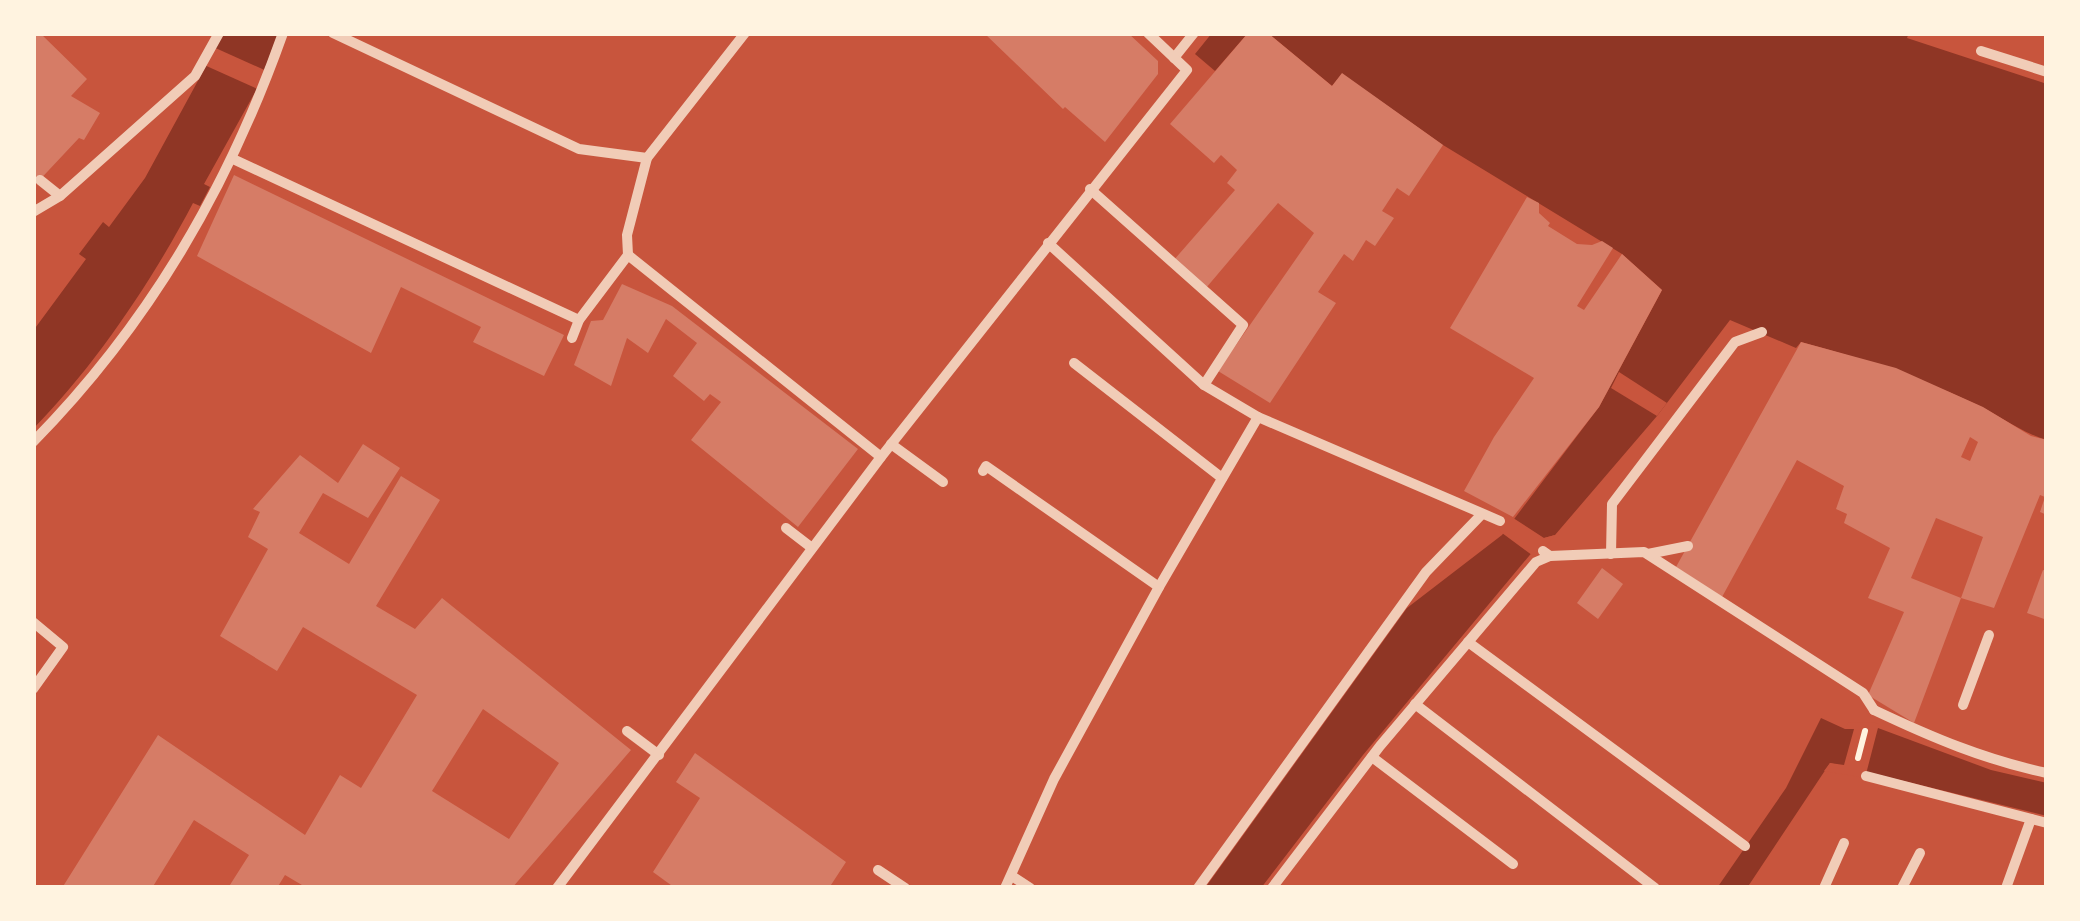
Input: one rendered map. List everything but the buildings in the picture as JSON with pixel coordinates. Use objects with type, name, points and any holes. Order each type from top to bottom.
[{"type":"street","points":[[33,212],[60,196],[195,76],[219,33]]},
{"type":"street","points":[[33,442],[69,406],[187,248],[233,159],[283,33]]},
{"type":"street","points":[[333,33],[579,149],[647,158]]},
{"type":"street","points":[[572,338],[579,320],[628,255],[627,235],[647,158],[745,33]]},
{"type":"street","points":[[557,888],[891,444],[1187,70],[1148,33]]},
{"type":"street","points":[[1174,58],[1195,33]]},
{"type":"street","points":[[1981,51],[2047,72]]},
{"type":"street","points":[[233,159],[579,320]]},
{"type":"street","points":[[40,180],[60,196]]},
{"type":"street","points":[[1090,189],[1243,325],[1204,386]]},
{"type":"street","points":[[1048,243],[1204,386],[1258,417],[1499,520]]},
{"type":"street","points":[[628,255],[881,457]]},
{"type":"street","points":[[1611,554],[1612,504],[1735,343],[1762,332]]},
{"type":"street","points":[[1074,363],[1222,478]]},
{"type":"street","points":[[1661,410],[1677,420]]},
{"type":"street","points":[[1030,888],[1008,882],[1054,778],[1258,417]]},
{"type":"street","points":[[891,444],[943,482]]},
{"type":"street","points":[[983,471],[986,466],[1159,586]]},
{"type":"street","points":[[1198,888],[1426,572],[1482,514]]},
{"type":"street","points":[[786,528],[812,548]]},
{"type":"street","points":[[1272,888],[1372,757],[1536,562],[1546,554],[1648,554],[1688,546]]},
{"type":"street","points":[[1648,554],[1863,693],[1871,715],[1949,740],[1995,762],[2047,773]]},
{"type":"street","points":[[33,622],[63,647],[33,688]]},
{"type":"street","points":[[1964,705],[1989,634]]},
{"type":"street","points":[[1468,642],[1745,846]]},
{"type":"street","points":[[1415,704],[1655,888]]},
{"type":"street","points":[[628,731],[656,760]]},
{"type":"street","points":[[1372,757],[1513,864]]},
{"type":"street","points":[[1866,776],[2047,823]]},
{"type":"street","points":[[2006,888],[2031,819]]},
{"type":"street","points":[[1824,888],[1844,843]]},
{"type":"street","points":[[1902,888],[1920,853]]},
{"type":"street","points":[[878,870],[905,888]]},
{"type":"path","points":[[1860,749],[1871,715]]},
{"type":"shaded area","points":[[224,33],[278,33],[259,85],[204,184],[210,187],[200,206],[193,203],[141,292],[100,350],[33,429],[33,331],[86,259],[79,254],[103,222],[109,227],[145,178]]},
{"type":"shaded area","points":[[1212,33],[1248,33],[1215,71],[1195,54]]},
{"type":"shaded area","points":[[1268,33],[1909,33],[1907,38],[2047,84],[2047,440],[1908,376],[1801,342],[1796,348],[1730,320],[1657,416],[1555,535],[1544,538],[1363,755],[1261,888],[1205,888],[1407,608],[1502,535],[1599,407],[1662,290],[1622,254],[1443,145],[1342,74],[1332,86]]},
{"type":"shaded area","points":[[1821,718],[1845,729],[1878,728],[1991,770],[2047,783],[2047,816],[1830,763],[1747,888],[1717,888],[1786,788]]},
{"type":"pier","points":[[211,46],[269,72],[262,91],[202,64]]},
{"type":"pier","points":[[1619,372],[1667,403],[1657,416],[1611,388]]},
{"type":"pier","points":[[1507,514],[1544,538],[1555,535],[1536,558],[1498,530]]},
{"type":"pier","points":[[1848,723],[1879,724],[1865,778],[1824,771],[1830,763],[1844,765],[1854,729],[1845,729]]}]
